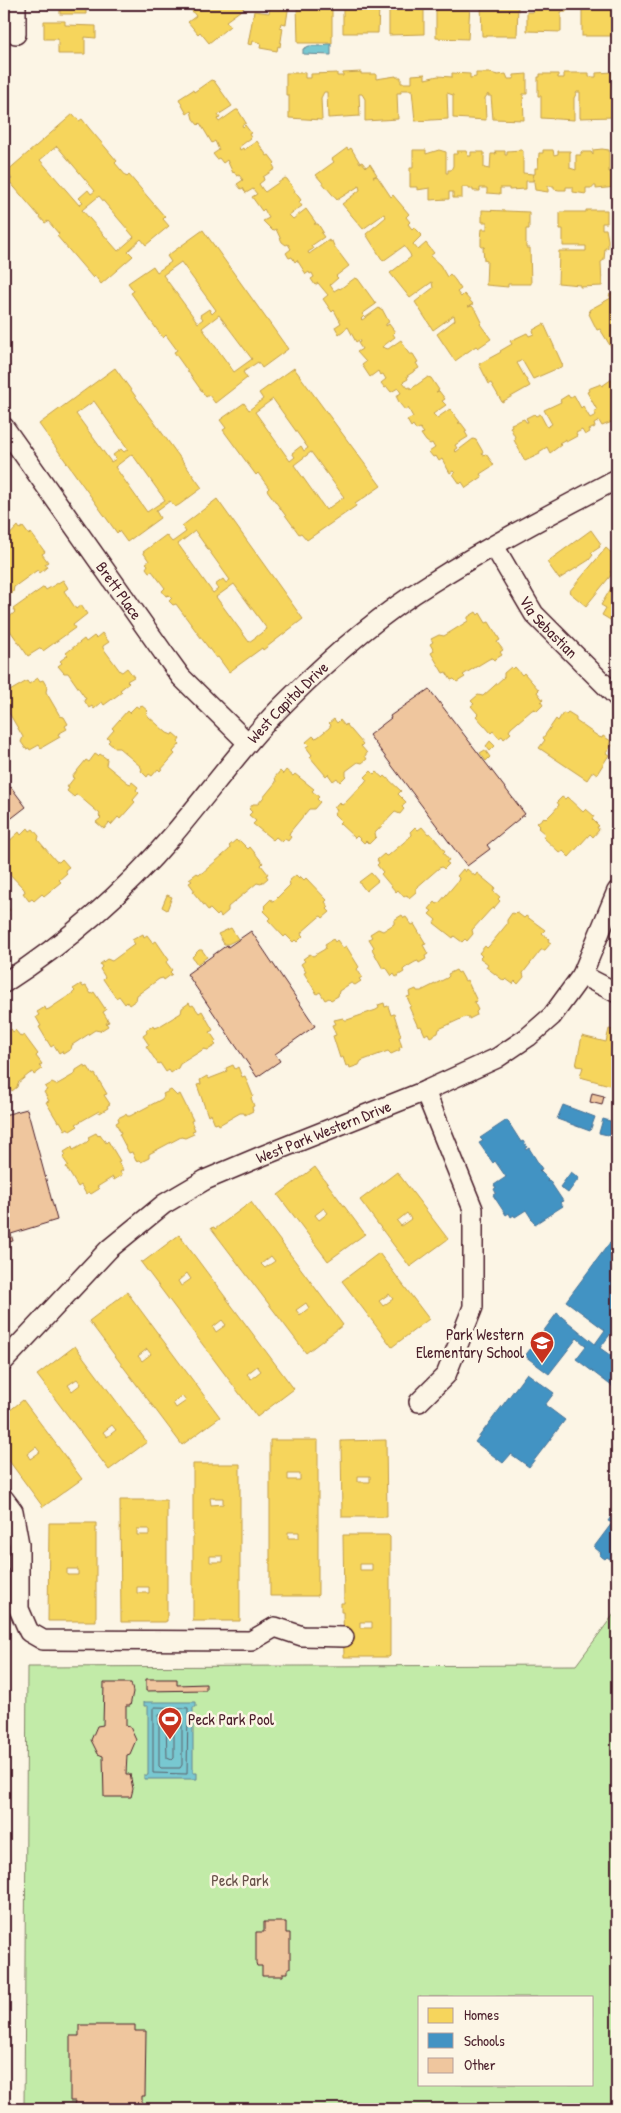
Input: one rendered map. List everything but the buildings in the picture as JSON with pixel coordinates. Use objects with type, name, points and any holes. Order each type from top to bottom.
[{"type":"street","points":[[16,4],[16,34]]},
{"type":"street","name":"Brett Place","points":[[4,427],[170,662],[181,676],[248,742]]},
{"type":"street","name":"West Capitol Drive","points":[[4,983],[46,954],[94,914],[131,879],[171,837],[248,742],[286,702],[352,641],[431,582],[521,530],[617,479]]},
{"type":"street","name":"Via Sebastian","points":[[494,546],[534,614],[617,697]]},
{"type":"street","name":"West Park Western Drive","points":[[4,1361],[109,1249],[164,1204],[205,1180],[425,1091],[497,1058],[528,1037],[552,1016],[582,975],[617,890]]},
{"type":"street","points":[[582,975],[617,993]]},
{"type":"street","points":[[420,1402],[446,1375],[472,1307],[474,1209],[425,1091]]},
{"type":"street","points":[[4,1499],[13,1511],[19,1544],[20,1609],[29,1632],[43,1640],[251,1641],[275,1627],[302,1636],[344,1637]]},
{"type":"green space","name":"Peck Park","points":[[617,1610],[617,2109],[24,2109],[27,1667],[576,1665]]},
{"type":"water","points":[[331,44],[331,55],[303,54],[303,49],[309,46],[324,46]]},
{"type":"water","name":"Peck Park Pool","points":[[144,1702],[196,1702],[196,1707],[193,1707],[193,1773],[197,1773],[197,1779],[144,1779],[144,1775],[148,1775],[148,1706],[144,1706]]},
{"type":"place","name":"Park Western Elementary School","points":[[542,1364]]},
{"type":"place","name":"Peck Park Pool","points":[[170,1740]]}]
